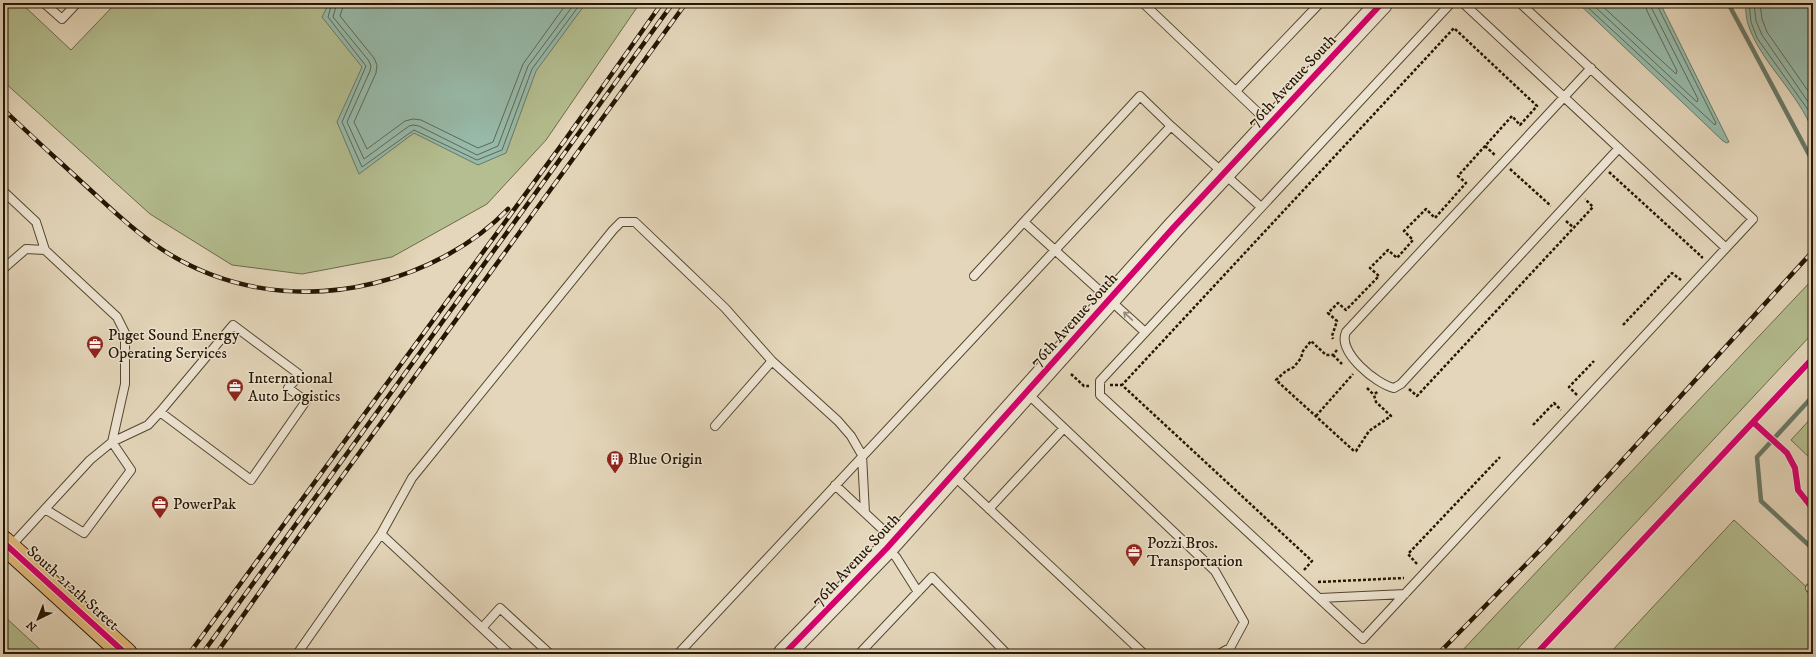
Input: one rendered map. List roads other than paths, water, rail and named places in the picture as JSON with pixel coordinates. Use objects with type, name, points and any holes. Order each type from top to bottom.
[{"type":"main road","name":"South 212th Street","points":[[6,545],[126,654]]},
{"type":"street","name":"76th Avenue South","points":[[784,654],[890,544],[1224,173],[1382,3]]},
{"type":"lane","points":[[44,3],[62,19],[77,3]]},
{"type":"lane","points":[[1143,3],[1270,124]]},
{"type":"lane","points":[[1236,91],[1320,3]]},
{"type":"lane","points":[[1451,3],[1100,380],[1100,395],[1363,639],[1753,219],[1520,3]]},
{"type":"lane","points":[[1463,3],[1726,248]]},
{"type":"lane","points":[[1591,68],[1346,332],[1344,336],[1345,344],[1351,357],[1381,383],[1394,388],[1401,384],[1619,148]]},
{"type":"lane","points":[[974,276],[1140,96],[1171,126],[1262,207]]},
{"type":"lane","points":[[678,654],[862,455],[1171,126]]},
{"type":"lane","points":[[3,191],[36,222],[45,250],[117,317],[125,332],[125,384],[112,442],[131,470],[84,533],[45,509]]},
{"type":"lane","points":[[297,654],[381,534],[412,478],[621,222],[635,222],[725,308],[772,361],[838,422],[851,436],[862,455],[865,513]]},
{"type":"lane","points":[[1024,222],[1145,332]]},
{"type":"lane","points":[[3,269],[26,249],[45,250]]},
{"type":"lane","points":[[6,545],[45,509],[90,460],[112,442],[148,425],[233,325],[300,375],[288,388],[306,401],[251,480],[160,412]]},
{"type":"lane","points":[[715,426],[772,361]]},
{"type":"lane","points":[[1026,393],[1215,571],[1244,622],[1230,648],[1219,654]]},
{"type":"lane","points":[[989,509],[1064,428]]},
{"type":"lane","points":[[952,475],[1144,654]]},
{"type":"lane","points":[[835,485],[865,513],[890,544],[896,557],[918,592]]},
{"type":"lane","points":[[381,534],[510,654]]},
{"type":"lane","points":[[859,654],[932,577],[1007,654]]},
{"type":"lane","points":[[1320,598],[1405,594]]},
{"type":"lane","points":[[482,628],[500,608],[550,654]]},
{"type":"water","points":[[329,3],[586,3],[536,71],[506,153],[478,165],[414,133],[359,174],[337,122],[362,67],[322,17]]},
{"type":"water","points":[[1578,3],[1660,3],[1729,142],[1727,143],[1723,141]]},
{"type":"water","points":[[1745,3],[1813,3],[1813,132],[1799,104],[1770,65],[1754,38],[1747,22]]},
{"type":"waterway","points":[[1728,3],[1813,162]]},
{"type":"waterway","points":[[1813,396],[1757,457],[1761,501],[1813,549]]},
{"type":"railway","points":[[189,654],[565,140],[662,3]]},
{"type":"railway","points":[[202,654],[673,3]]},
{"type":"railway","points":[[216,654],[302,532],[686,3]]},
{"type":"railway","points":[[3,109],[118,216],[154,244],[179,260],[205,272],[232,282],[260,288],[289,291],[346,289],[393,278],[430,264],[464,245],[495,222],[508,209]]},
{"type":"railway","points":[[1438,654],[1546,544],[1813,251]]},
{"type":"place","name":"Puget Sound Energy Operating Services","points":[[95,359]]},
{"type":"place","name":"International Auto Logistics","points":[[235,402]]},
{"type":"place","name":"Blue Origin","points":[[615,474]]},
{"type":"place","name":"PowerPak","points":[[160,519]]},
{"type":"place","name":"Pozzi Bros. Transportation","points":[[1134,567]]}]
